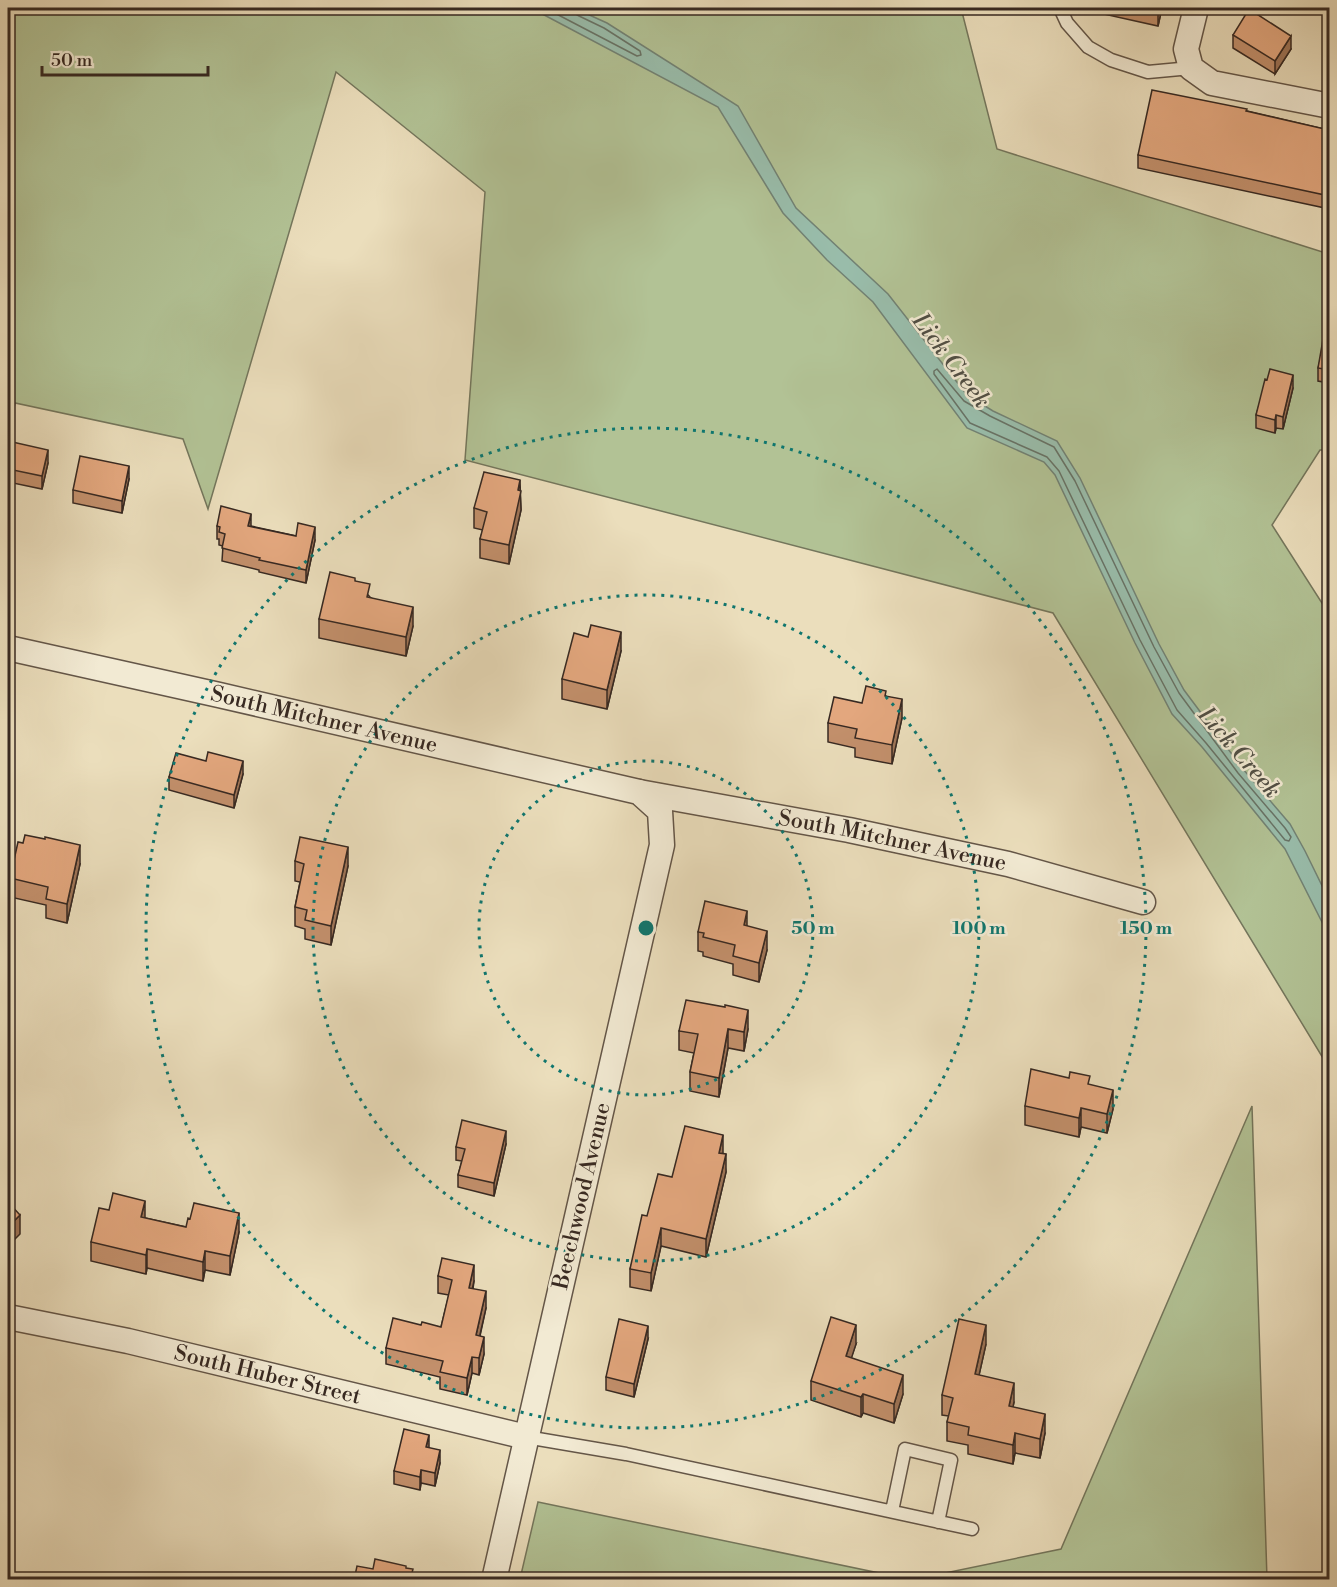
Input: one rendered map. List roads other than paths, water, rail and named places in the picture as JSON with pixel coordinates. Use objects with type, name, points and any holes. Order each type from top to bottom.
[{"type":"street","points":[[1196,8],[1186,49],[1191,68],[1212,83],[1329,106]]},
{"type":"street","name":"South Mitchner Avenue","points":[[8,648],[639,792],[849,830],[1008,864],[1143,902]]},
{"type":"street","name":"South Mitchner Avenue","points":[[639,792],[660,811]]},
{"type":"street","name":"Beechwood Avenue","points":[[494,1580],[662,845],[660,811]]},
{"type":"street","name":"South Huber Street","points":[[8,1317],[128,1341],[526,1437]]},
{"type":"lane","points":[[1060,8],[1067,23],[1088,47],[1111,60],[1148,72],[1191,68]]},
{"type":"lane","points":[[526,1437],[626,1454],[972,1529]]},
{"type":"lane","points":[[892,1511],[905,1449],[951,1460],[938,1522]]},
{"type":"water","name":"Lick Creek","points":[[531,8],[574,8],[607,23],[738,106],[796,208],[888,294],[967,395],[993,411],[1057,441],[1080,478],[1159,644],[1184,690],[1243,769],[1290,824],[1305,851],[1329,900],[1329,936],[1285,849],[1202,747],[1172,714],[1135,643],[1055,475],[1044,462],[967,428],[873,302],[827,260],[783,213],[718,107]]}]
